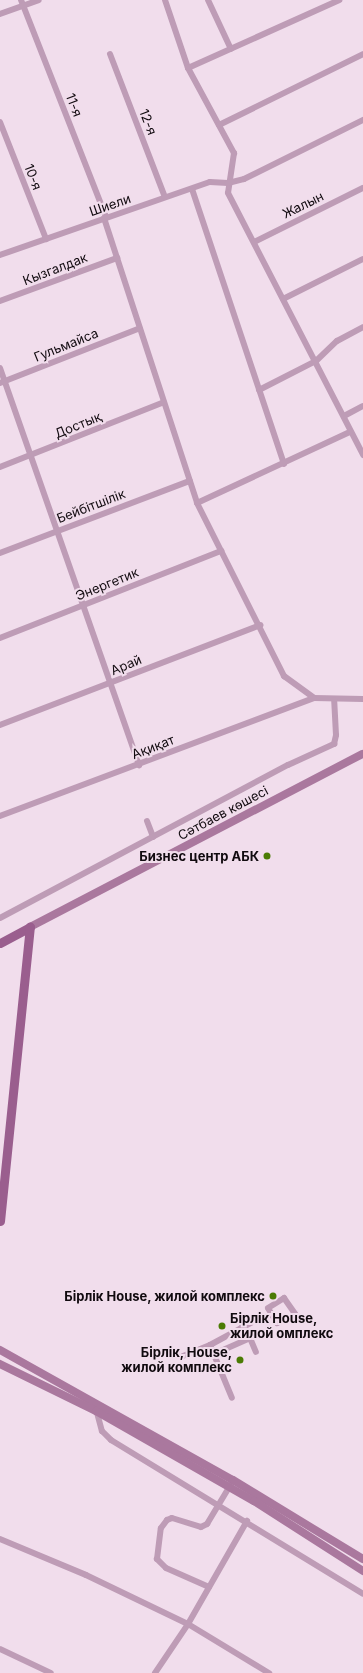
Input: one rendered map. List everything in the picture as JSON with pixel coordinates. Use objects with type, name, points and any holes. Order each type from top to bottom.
[{"type":"main road","name":"Сәтбаев көшесі","points":[[30,927],[363,754]]},
{"type":"main road","points":[[0,943],[30,927]]},
{"type":"main road","points":[[0,1221],[30,927]]},
{"type":"main road","points":[[0,1350],[94,1402],[363,1559]]},
{"type":"main road","points":[[0,1364],[96,1411],[231,1483],[363,1571]]},
{"type":"street","points":[[0,14],[22,2],[39,0]]},
{"type":"street","points":[[165,0],[188,68],[234,153],[228,183],[228,193],[316,361],[344,416],[350,432],[363,455]]},
{"type":"street","points":[[208,0],[231,49]]},
{"type":"street","points":[[188,68],[339,0]]},
{"type":"street","name":"11-я","points":[[22,2],[105,218],[198,503],[284,676],[314,698]]},
{"type":"street","name":"12-я","points":[[110,54],[165,197]]},
{"type":"street","points":[[219,125],[363,54]]},
{"type":"street","name":"Шиели","points":[[0,255],[210,182],[228,183],[244,179],[363,120]]},
{"type":"street","name":"10-я","points":[[0,122],[46,239]]},
{"type":"street","points":[[192,188],[284,464]]},
{"type":"street","name":"Жалын","points":[[254,242],[363,188]]},
{"type":"street","name":"Кызгалдак","points":[[0,301],[117,258]]},
{"type":"street","points":[[283,298],[363,259]]},
{"type":"street","points":[[259,390],[316,361],[337,341],[363,327]]},
{"type":"street","name":"Гульмайса","points":[[2,382],[140,328]]},
{"type":"street","points":[[0,368],[2,382],[140,764]]},
{"type":"street","name":"Достық","points":[[0,467],[164,402]]},
{"type":"street","points":[[344,416],[363,406]]},
{"type":"street","points":[[198,503],[350,432]]},
{"type":"street","name":"Бейбітшілік","points":[[0,553],[190,481]]},
{"type":"street","name":"Энергетик","points":[[0,638],[221,551]]},
{"type":"street","name":"Арай","points":[[0,725],[260,626]]},
{"type":"street","points":[[314,698],[334,700],[363,699]]},
{"type":"street","name":"Ақиқат","points":[[0,816],[314,698]]},
{"type":"street","points":[[0,918],[288,765],[334,744],[336,735],[334,700]]},
{"type":"street","points":[[147,821],[153,837]]},
{"type":"street","points":[[284,1298],[295,1314],[277,1323],[268,1308],[284,1298]]},
{"type":"street","points":[[183,1356],[210,1344],[258,1318]]},
{"type":"street","points":[[241,1328],[250,1338],[256,1352]]},
{"type":"street","points":[[214,1354],[250,1338]]},
{"type":"street","points":[[210,1344],[232,1398]]},
{"type":"street","points":[[94,1402],[102,1431],[111,1440],[247,1521],[363,1594]]},
{"type":"street","points":[[209,1587],[166,1568],[157,1559],[161,1528],[167,1520],[172,1518],[201,1527],[207,1524],[231,1483]]},
{"type":"street","points":[[155,1673],[188,1624],[247,1521]]},
{"type":"street","points":[[0,1539],[86,1575],[188,1624],[269,1673]]},
{"type":"street","points":[[0,1649],[51,1673]]},
{"type":"place","name":"Бизнес центр АБК","points":[[267,856]]},
{"type":"place","name":"Бірлік House, жилой комплекс","points":[[273,1296]]},
{"type":"place","name":"Бірлік House, жилой омплекс","points":[[222,1326]]},
{"type":"place","name":"Бірлік, House, жилой комплекс","points":[[240,1360]]}]
